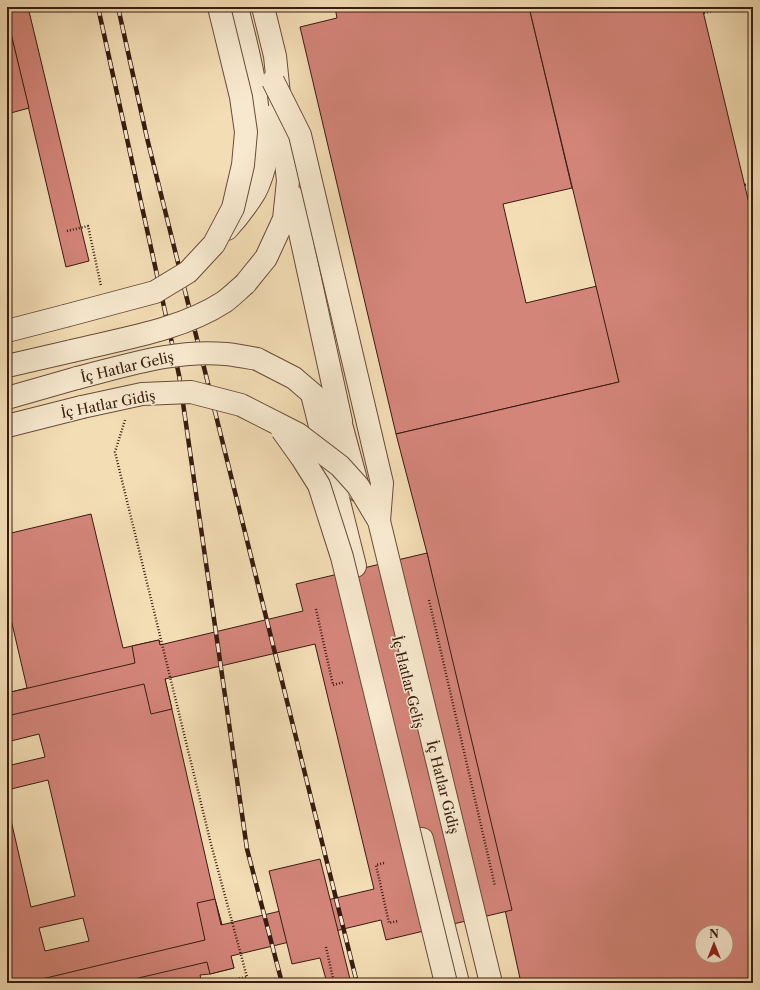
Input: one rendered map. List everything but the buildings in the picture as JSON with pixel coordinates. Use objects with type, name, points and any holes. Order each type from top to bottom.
[{"type":"street","points":[[214,244],[233,208],[243,165],[246,132],[241,96],[219,7]]},
{"type":"street","points":[[214,244],[248,187],[257,140],[257,100],[236,7]]},
{"type":"street","points":[[7,331],[155,292],[188,272],[238,217],[255,191],[267,156],[273,121],[273,81],[256,7]]},
{"type":"street","points":[[263,7],[275,56],[288,181],[342,428]]},
{"type":"street","points":[[273,81],[300,135],[302,143],[382,483],[379,521]]},
{"type":"street","points":[[7,366],[150,332],[186,320],[225,301],[245,284],[266,258],[284,219],[288,181]]},
{"type":"street","name":"İç Hatlar Geliş","points":[[7,398],[148,360],[189,354],[225,354],[256,359],[294,378],[322,402],[342,428],[369,526],[481,983]]},
{"type":"street","name":"İç Hatlar Gidiş","points":[[7,426],[142,394],[191,392],[241,405],[298,434],[340,466],[358,486],[379,521],[491,983]]},
{"type":"street","name":"İç Hatlar Geliş","points":[[311,392],[458,983]]},
{"type":"street","name":"İç Hatlar Gidiş","points":[[277,424],[302,458],[319,485],[342,557],[446,983]]},
{"type":"path","points":[[704,13],[730,7]]},
{"type":"path","points":[[744,185],[753,183]]},
{"type":"path","points":[[748,199],[753,197]]},
{"type":"path","points":[[66,231],[88,226],[102,288]]},
{"type":"path","points":[[126,418],[115,452],[211,844],[247,977],[231,980],[232,983]]},
{"type":"path","points":[[429,600],[495,886]]},
{"type":"path","points":[[316,609],[333,685],[344,682]]},
{"type":"path","points":[[384,863],[376,865],[389,922],[398,920]]},
{"type":"path","points":[[326,947],[334,983]]},
{"type":"railway","points":[[98,7],[179,375],[247,849],[282,983]]},
{"type":"railway","points":[[118,7],[147,138],[357,983]]}]
